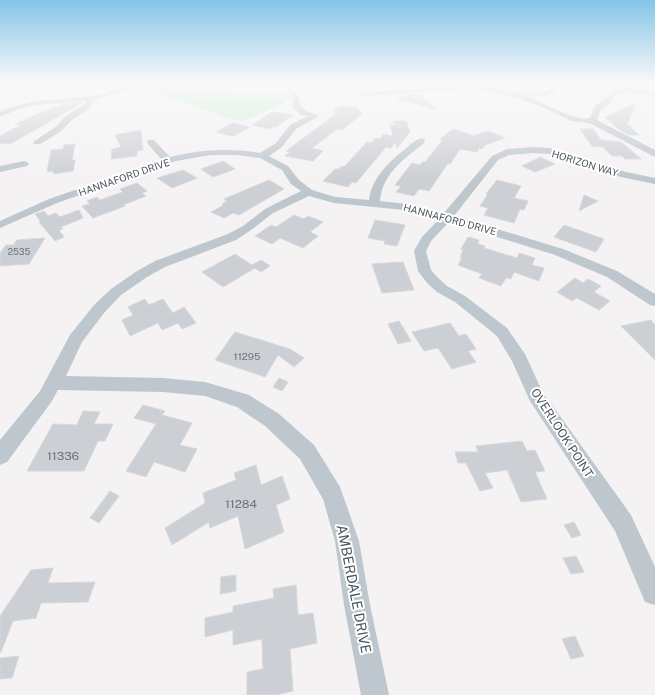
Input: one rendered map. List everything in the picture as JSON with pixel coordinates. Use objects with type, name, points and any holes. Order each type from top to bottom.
[{"type":"street","points":[[37,142],[57,130],[71,116]]},
{"type":"street","points":[[262,156],[279,145],[293,127],[314,116]]},
{"type":"street","points":[[567,116],[590,120],[655,154]]},
{"type":"street","points":[[590,120],[595,116]]},
{"type":"street","points":[[374,203],[376,186],[380,178],[387,169],[421,141]]},
{"type":"street","points":[[150,142],[168,161]]},
{"type":"street","name":"HORIZON WAY","points":[[448,217],[495,158],[507,152],[533,150],[550,151],[624,175],[655,181]]},
{"type":"street","name":"HANNAFORD DRIVE","points":[[17,217],[53,201],[168,161],[193,154],[238,152],[262,156],[278,163],[285,168],[295,182],[308,192],[334,200],[415,208],[448,217],[588,263],[612,274],[655,301]]},
{"type":"street","points":[[0,169],[24,164]]},
{"type":"street","points":[[0,455],[46,396],[76,339],[99,309],[116,292],[142,274],[160,264],[232,237],[270,211],[308,192]]},
{"type":"street","points":[[0,211],[17,217]]},
{"type":"street","points":[[0,225],[17,217]]},
{"type":"street","points":[[0,229],[17,217]]},
{"type":"street","name":"OVERLOOK POINT","points":[[448,217],[426,240],[420,252],[425,271],[442,289],[460,299],[502,332],[519,359],[536,396],[623,523],[654,593]]},
{"type":"street","name":"AMBERDALE DRIVE","points":[[53,383],[163,385],[205,389],[243,401],[272,420],[307,452],[332,495],[347,541],[356,605],[375,695]]},
{"type":"green space","points":[[223,116],[254,116],[243,121]]},
{"type":"building","points":[[32,116],[58,116],[10,144],[0,143],[0,136],[21,125],[15,124]]},
{"type":"building","points":[[265,116],[291,116],[276,127],[269,129],[252,125]]},
{"type":"building","points":[[333,116],[359,116],[342,130],[337,129],[312,148],[323,151],[313,161],[285,156],[290,152],[286,151]]},
{"type":"building","points":[[630,116],[627,124],[639,135],[629,135],[617,128],[605,117]]},
{"type":"building","points":[[393,121],[406,121],[410,132],[397,148],[395,142],[391,148],[386,147],[356,183],[352,182],[348,187],[323,181],[335,169],[342,166],[344,167],[367,142],[371,143],[375,138],[380,139],[383,134],[393,136],[390,125],[395,125]]},
{"type":"building","points":[[233,123],[250,127],[233,136],[216,132]]},
{"type":"building","points":[[454,129],[474,136],[488,131],[505,138],[485,145],[482,149],[479,148],[477,152],[460,149],[450,164],[448,163],[429,191],[419,189],[414,196],[396,192],[401,186],[395,185],[412,163],[420,165],[422,162],[425,162],[443,140],[440,140]]},
{"type":"building","points":[[580,129],[593,129],[601,140],[621,142],[641,159],[625,159],[622,156],[612,156],[603,147],[592,146]]},
{"type":"building","points":[[141,130],[143,150],[137,151],[137,156],[111,159],[112,149],[121,147],[115,135]]},
{"type":"building","points":[[75,144],[72,160],[75,160],[73,171],[53,174],[54,171],[47,172],[51,150],[63,149],[64,145]]},
{"type":"building","points":[[540,157],[555,164],[535,172],[522,166]]},
{"type":"building","points":[[223,161],[235,169],[213,177],[201,169]]},
{"type":"building","points":[[183,170],[197,178],[172,188],[157,178]]},
{"type":"building","points":[[269,180],[284,189],[239,215],[233,213],[224,218],[211,212],[224,205],[222,204],[227,201],[224,199]]},
{"type":"building","points":[[497,180],[521,186],[514,198],[528,201],[524,210],[520,209],[514,223],[484,215],[488,208],[480,206],[488,194],[486,194]]},
{"type":"building","points":[[137,183],[147,191],[142,193],[146,196],[123,205],[125,206],[93,218],[82,206],[90,204],[87,201],[97,197],[100,200],[123,192],[120,189]]},
{"type":"building","points":[[584,195],[598,201],[579,211]]},
{"type":"building","points":[[79,210],[83,218],[61,227],[63,229],[59,230],[64,237],[55,241],[39,222],[41,222],[35,214],[44,211],[48,216],[56,213],[60,217]]},
{"type":"building","points":[[294,215],[304,219],[308,216],[323,222],[310,232],[318,236],[303,248],[280,238],[272,244],[255,236],[271,225],[276,227]]},
{"type":"building","points":[[375,220],[405,225],[397,246],[384,244],[385,241],[368,238]]},
{"type":"building","points":[[564,225],[604,239],[596,252],[554,237]]},
{"type":"building","points":[[468,237],[479,240],[478,244],[485,246],[484,248],[517,258],[519,253],[535,258],[532,265],[544,268],[539,281],[514,272],[511,279],[506,278],[501,286],[479,278],[482,274],[458,265],[462,258],[460,258],[463,250],[461,249]]},
{"type":"building","points":[[45,238],[29,264],[0,266],[0,253],[6,245],[13,245],[17,240]]},
{"type":"building","points":[[235,254],[252,265],[261,260],[270,266],[261,272],[255,268],[223,287],[202,272]]},
{"type":"building","points":[[403,262],[414,290],[382,293],[372,264]]},
{"type":"building","points":[[575,278],[583,283],[588,279],[601,286],[594,292],[610,301],[599,310],[577,298],[572,301],[557,292]]},
{"type":"building","points":[[145,299],[149,305],[163,299],[173,313],[184,307],[196,323],[182,329],[178,323],[162,330],[158,323],[130,336],[122,320],[133,315],[128,307]]},
{"type":"building","points":[[651,320],[655,325],[655,360],[621,326]]},
{"type":"building","points":[[399,321],[411,341],[398,344],[388,324]]},
{"type":"building","points":[[450,323],[459,336],[466,334],[476,349],[468,351],[476,362],[452,369],[438,348],[424,351],[412,332]]},
{"type":"building","points":[[235,332],[290,349],[304,358],[294,367],[278,355],[265,377],[215,360]]},
{"type":"building","points":[[279,378],[288,382],[282,391],[273,387]]},
{"type":"building","points":[[143,405],[165,411],[162,415],[192,423],[180,445],[197,449],[185,472],[154,462],[146,477],[126,471],[156,424],[134,418]]},
{"type":"building","points":[[83,411],[100,412],[94,424],[113,424],[105,441],[98,441],[84,471],[27,471],[53,424],[77,425]]},
{"type":"building","points":[[522,441],[527,451],[535,450],[545,471],[535,472],[547,499],[521,502],[507,470],[485,473],[493,488],[480,491],[466,463],[458,463],[455,452],[478,452],[476,446]]},
{"type":"building","points":[[256,465],[261,485],[282,476],[290,499],[276,505],[284,532],[245,549],[238,516],[210,528],[209,522],[172,545],[165,528],[205,503],[203,493],[236,480],[234,473]]},
{"type":"building","points":[[110,491],[119,496],[99,523],[90,518]]},
{"type":"building","points":[[574,522],[581,535],[572,538],[564,525]]},
{"type":"building","points":[[576,556],[584,572],[571,574],[563,558]]},
{"type":"building","points":[[53,568],[48,583],[95,582],[88,602],[41,603],[36,618],[13,621],[0,652],[0,616],[31,570]]},
{"type":"building","points":[[236,575],[236,591],[220,594],[221,577]]},
{"type":"building","points":[[296,585],[298,615],[313,613],[317,643],[290,649],[293,691],[276,695],[247,695],[247,672],[263,669],[262,639],[233,645],[233,630],[205,637],[205,618],[233,612],[233,606],[274,598],[273,589]]},
{"type":"building","points":[[575,636],[584,656],[571,659],[562,639]]},
{"type":"building","points":[[19,656],[12,678],[0,679],[0,658]]}]
